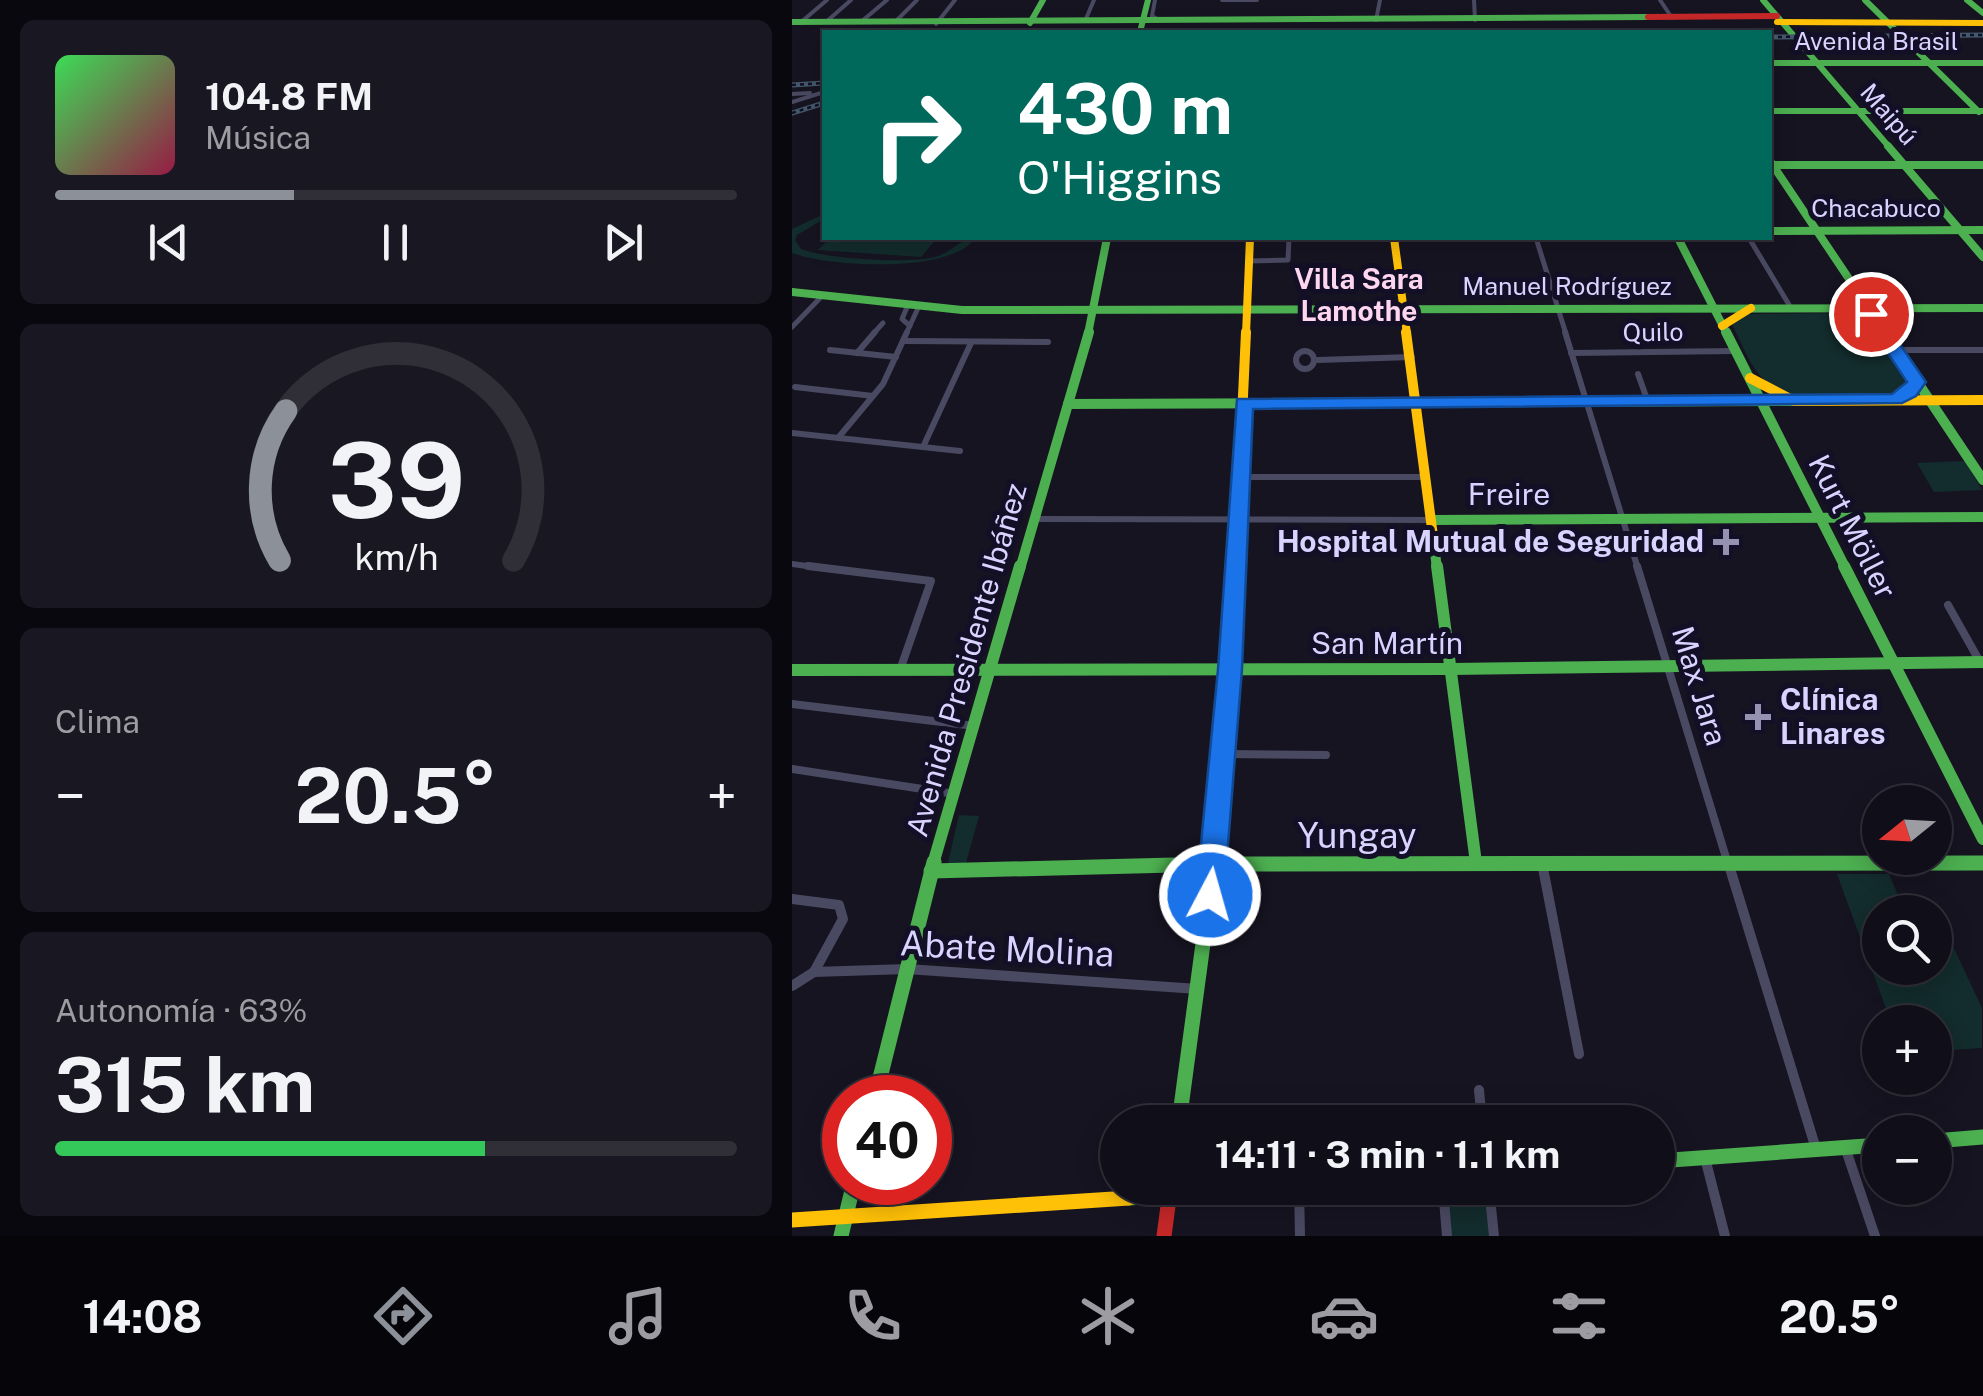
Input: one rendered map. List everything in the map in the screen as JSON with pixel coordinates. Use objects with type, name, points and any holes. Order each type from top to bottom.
[{"type":"main road","points":[[1028,27],[1042,0]]},
{"type":"main road","points":[[1138,24],[1152,0]]},
{"type":"main road","name":"Maipú","points":[[1763,0],[1982,257]]},
{"type":"main road","points":[[1865,0],[1981,112]]},
{"type":"main road","points":[[1967,0],[1982,13]]},
{"type":"main road","points":[[795,23],[980,30],[1054,23],[1376,20],[1754,18],[1982,22]]},
{"type":"main road","points":[[795,23],[1081,30]]},
{"type":"main road","name":"Avenida Brasil","points":[[1772,62],[1982,63]]},
{"type":"main road","points":[[1772,111],[1981,112]]},
{"type":"main road","points":[[1772,164],[1982,164]]},
{"type":"main road","points":[[1772,166],[1982,480]]},
{"type":"main road","name":"Chacabuco","points":[[1772,230],[1982,230]]},
{"type":"main road","name":"Avenida Presidente Ibáñez","points":[[882,1075],[931,871],[1095,311],[1107,240]]},
{"type":"main road","points":[[1181,1105],[1214,864],[1230,669],[1250,240]]},
{"type":"main road","points":[[1394,240],[1476,863]]},
{"type":"main road","name":"Kurt Möller","points":[[1679,240],[1982,839]]},
{"type":"main road","name":"Manuel Rodríguez","points":[[792,292],[913,306],[1095,311],[1982,308]]},
{"type":"main road","points":[[1722,326],[1750,308]]},
{"type":"main road","points":[[1839,308],[1878,326]]},
{"type":"main road","points":[[1748,376],[1794,401]]},
{"type":"main road","points":[[1895,399],[1910,392],[1916,382]]},
{"type":"main road","points":[[1068,404],[1982,400]]},
{"type":"main road","name":"Freire","points":[[1432,520],[1982,517]]},
{"type":"main road","name":"San Martín","points":[[792,670],[1450,669],[1982,662]]},
{"type":"main road","name":"Yungay","points":[[931,871],[1214,864],[1982,862]]},
{"type":"main road","points":[[1952,1140],[1982,1138]]},
{"type":"main road","points":[[1675,1159],[1862,1146]]},
{"type":"main road","points":[[792,1220],[1100,1198]]},
{"type":"main road","points":[[841,1236],[849,1205]]},
{"type":"main road","points":[[1164,1236],[1168,1205]]},
{"type":"street","points":[[795,23],[827,0]]},
{"type":"street","points":[[826,22],[852,0]]},
{"type":"street","points":[[862,22],[887,0]]},
{"type":"street","points":[[894,22],[917,0]]},
{"type":"street","points":[[936,24],[955,0]]},
{"type":"street","points":[[1085,21],[1094,0]]},
{"type":"street","points":[[1152,0],[1152,16],[1156,20],[1228,22]]},
{"type":"street","points":[[1223,1],[1257,0],[1254,22]]},
{"type":"street","points":[[1376,20],[1380,0]]},
{"type":"street","points":[[1474,0],[1475,20]]},
{"type":"street","points":[[1660,0],[1672,18]]},
{"type":"street","points":[[1054,23],[1138,24]]},
{"type":"street","points":[[792,94],[822,92]]},
{"type":"street","points":[[792,102],[822,93]]},
{"type":"street","points":[[1248,261],[1288,260],[1289,240]]},
{"type":"street","name":"Max Jara","points":[[1537,240],[1816,1149]]},
{"type":"street","points":[[1749,240],[1790,308]]},
{"type":"street","points":[[792,326],[823,295]]},
{"type":"street","points":[[838,438],[874,396],[910,326],[902,319],[913,306]]},
{"type":"street","points":[[857,353],[883,323]]},
{"type":"street","points":[[903,341],[1048,342]]},
{"type":"street","points":[[923,447],[971,343]]},
{"type":"street","points":[[830,350],[896,357]]},
{"type":"street","points":[[1895,350],[1982,350]]},
{"type":"street","name":"Quilo","points":[[1571,353],[1735,351]]},
{"type":"street","points":[[1318,360],[1412,357]]},
{"type":"street","points":[[1638,374],[1648,402]]},
{"type":"street","points":[[795,387],[874,396]]},
{"type":"street","points":[[792,433],[960,451]]},
{"type":"street","points":[[1241,477],[1427,478]]},
{"type":"street","name":"Freire","points":[[1036,519],[1432,520]]},
{"type":"street","points":[[792,564],[931,581],[900,670]]},
{"type":"street","points":[[1948,605],[1982,662]]},
{"type":"street","points":[[792,704],[976,726]]},
{"type":"street","points":[[1223,754],[1326,754]]},
{"type":"street","points":[[792,769],[955,794]]},
{"type":"street","points":[[1542,863],[1578,1054]]},
{"type":"street","points":[[792,899],[839,905],[842,919],[814,972],[792,986]]},
{"type":"street","name":"Abate Molina","points":[[814,972],[907,969],[1198,988]]},
{"type":"street","points":[[1478,1090],[1480,1105]]},
{"type":"street","points":[[1845,1147],[1876,1236]]},
{"type":"street","points":[[1705,1157],[1725,1236]]},
{"type":"street","points":[[1299,1205],[1300,1236]]},
{"type":"street","points":[[1444,1205],[1446,1236]]},
{"type":"street","points":[[1490,1205],[1494,1236]]},
{"type":"green space","points":[[822,215],[822,220],[795,240],[801,249],[848,258],[935,257],[973,240],[962,250],[942,258],[860,264],[792,253],[792,229]]},
{"type":"green space","points":[[828,240],[935,240],[921,257],[818,250]]},
{"type":"green space","points":[[1846,313],[1866,321],[1907,385],[1897,393],[1790,394],[1778,390],[1753,366],[1731,322],[1743,314]]},
{"type":"green space","points":[[1965,461],[1982,490],[1934,492],[1917,463]]},
{"type":"green space","points":[[959,815],[979,816],[966,863],[948,863]]},
{"type":"green space","points":[[1837,874],[1889,875],[1898,895],[1862,895],[1862,943]]},
{"type":"green space","points":[[1952,944],[1982,1008],[1982,1048],[1952,1050],[1952,1005],[1885,1005],[1878,985],[1952,985]]},
{"type":"green space","points":[[1447,1205],[1488,1205],[1491,1236],[1450,1236]]},
{"type":"railway","points":[[1772,37],[1983,35]]},
{"type":"railway","points":[[792,85],[822,83]]},
{"type":"railway","points":[[792,113],[822,104]]},
{"type":"traffic: fast","points":[[1030,23],[1043,0]]},
{"type":"traffic: fast","points":[[1140,30],[1148,0]]},
{"type":"traffic: fast","points":[[1763,0],[1983,257]]},
{"type":"traffic: fast","points":[[1865,0],[1979,112]]},
{"type":"traffic: fast","points":[[1967,0],[1983,13]]},
{"type":"traffic: fast","points":[[792,22],[1648,17]]},
{"type":"traffic: fast","points":[[1772,63],[1983,63]]},
{"type":"traffic: fast","points":[[1772,111],[1983,111]]},
{"type":"traffic: fast","points":[[1772,164],[1983,480]]},
{"type":"traffic: fast","points":[[1772,165],[1983,165]]},
{"type":"traffic: fast","points":[[1772,231],[1983,230]]},
{"type":"traffic: fast","points":[[881,1075],[931,871],[1095,311],[1107,240]]},
{"type":"traffic: fast","points":[[1679,240],[1983,839]]},
{"type":"traffic: fast","points":[[792,292],[962,310],[1983,308]]},
{"type":"traffic: fast","points":[[1895,399],[1909,392],[1917,382]]},
{"type":"traffic: fast","points":[[1068,404],[1795,401]]},
{"type":"traffic: fast","points":[[1181,1105],[1214,864],[1230,669],[1238,503]]},
{"type":"traffic: fast","points":[[1432,520],[1983,517]]},
{"type":"traffic: fast","points":[[1434,544],[1476,863]]},
{"type":"traffic: fast","points":[[792,670],[1451,669],[1983,662]]},
{"type":"traffic: fast","points":[[931,871],[1214,864],[1983,863]]},
{"type":"traffic: fast","points":[[1952,1140],[1983,1137]]},
{"type":"traffic: fast","points":[[1675,1160],[1862,1146]]},
{"type":"traffic: fast","points":[[841,1236],[848,1205]]},
{"type":"traffic: slow","points":[[1777,22],[1983,23]]},
{"type":"traffic: slow","points":[[1238,503],[1250,240]]},
{"type":"traffic: slow","points":[[1394,240],[1434,544]]},
{"type":"traffic: slow","points":[[1722,326],[1751,308]]},
{"type":"traffic: slow","points":[[1839,308],[1876,324]]},
{"type":"traffic: slow","points":[[1750,378],[1794,401]]},
{"type":"traffic: slow","points":[[1795,401],[1983,400]]},
{"type":"traffic: slow","points":[[792,1220],[1100,1200]]},
{"type":"traffic: jam","points":[[1648,17],[1777,16]]},
{"type":"traffic: jam","points":[[1164,1236],[1168,1205]]},
{"type":"place","name":"Hospital Mutual de Seguridad","points":[[1726,542]]},
{"type":"place","name":"Clínica Linares","points":[[1758,717]]},
{"type":"district","name":"Villa Sara Lamothe","points":[[1359,295]]},
{"type":"route","points":[[1210,895],[1230,669],[1244,403],[1895,399],[1910,392],[1916,382],[1871,314]]}]
